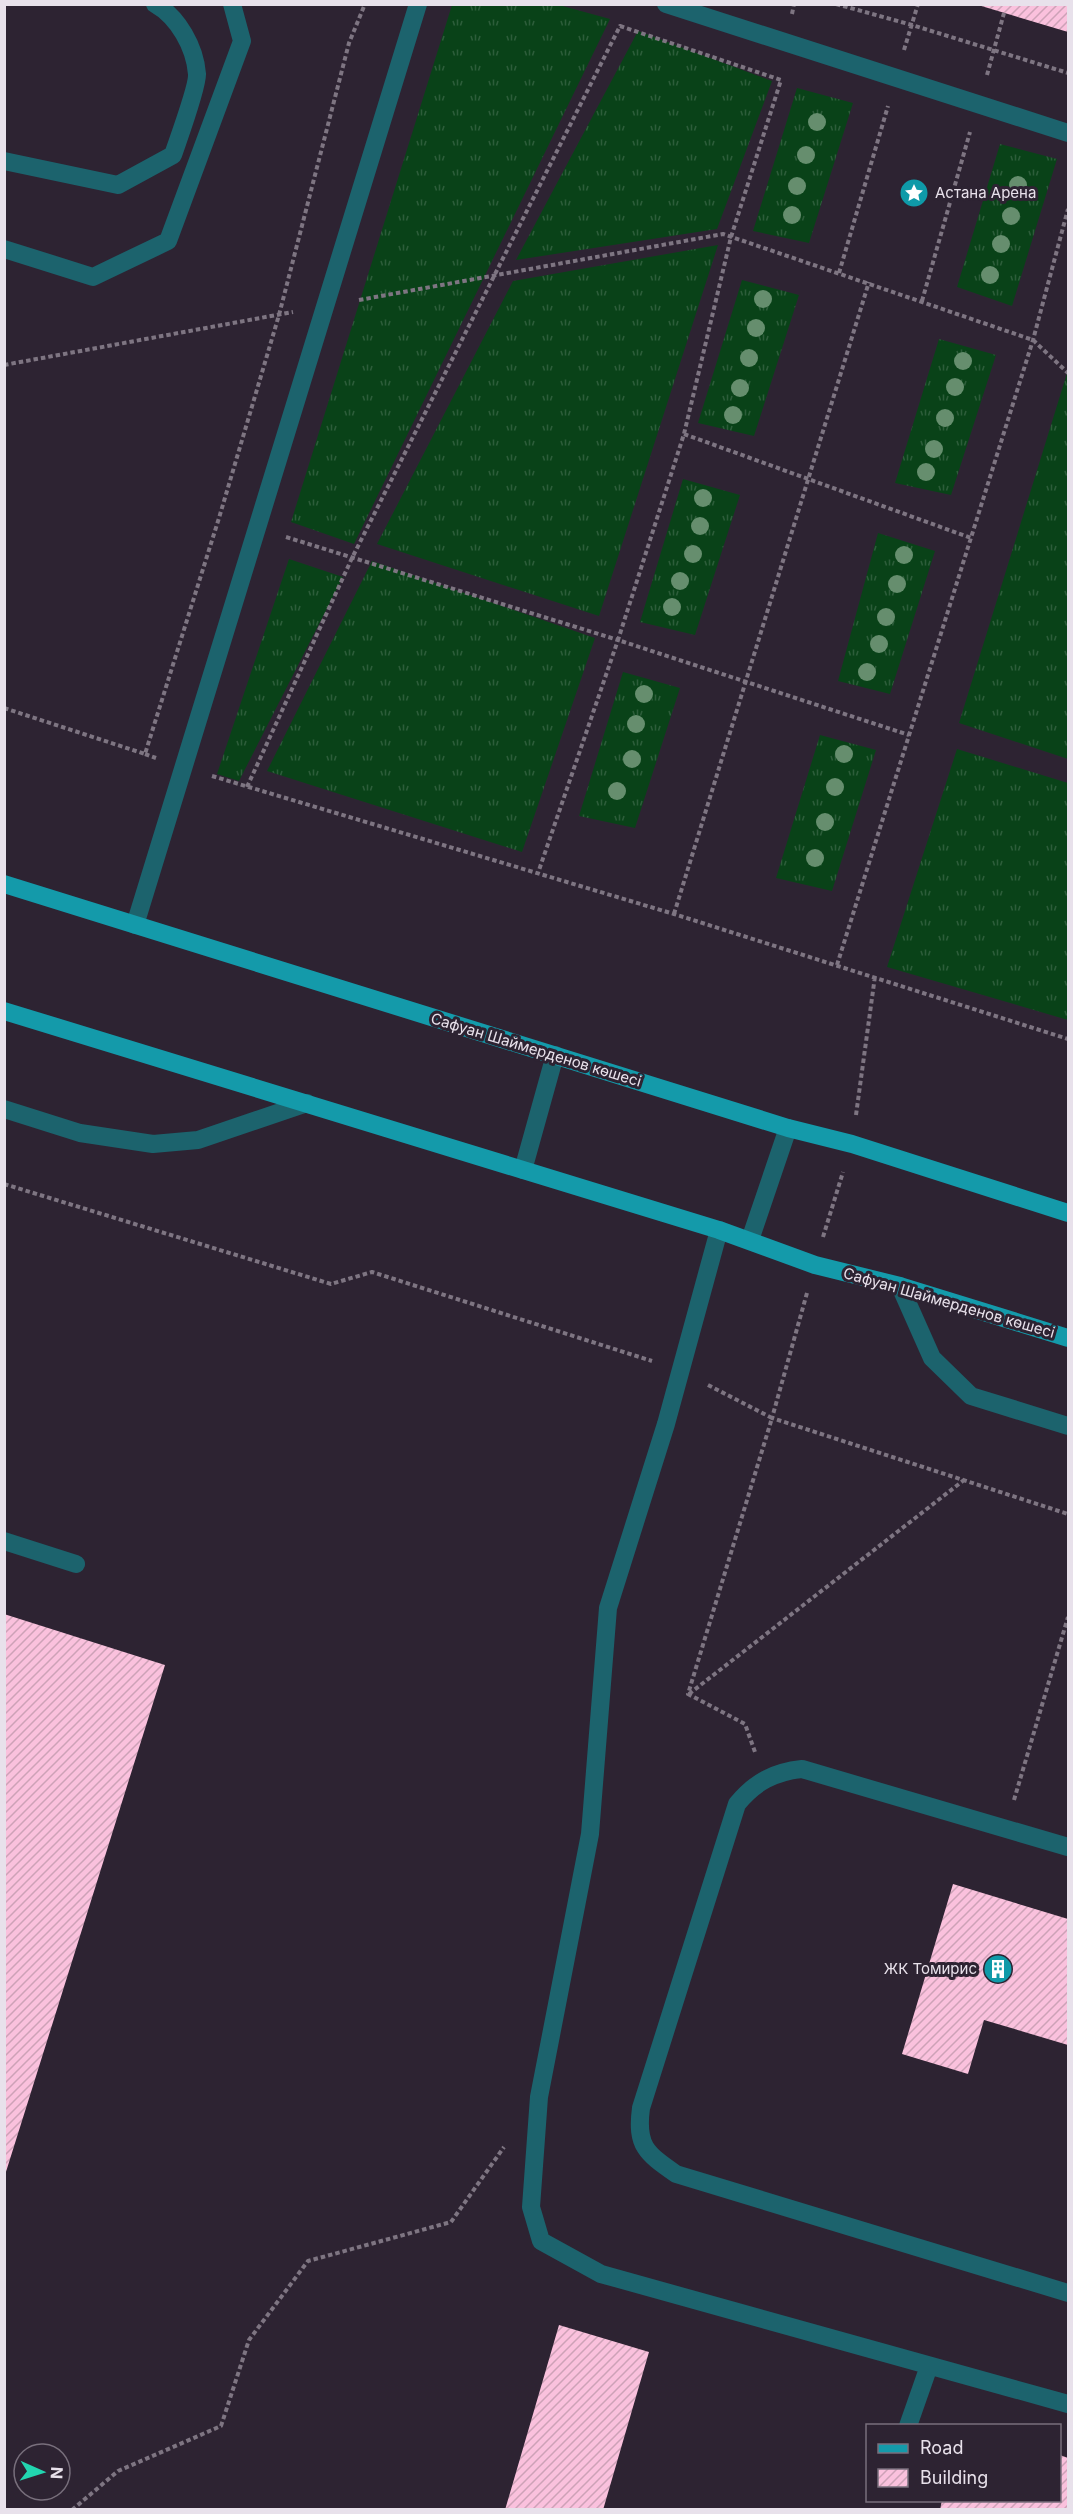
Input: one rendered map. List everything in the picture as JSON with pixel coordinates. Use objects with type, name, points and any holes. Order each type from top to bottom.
[{"type":"main road","name":"Сафуан Шаймерденов көшесі","points":[[4,884],[788,1128],[852,1144],[1068,1213]]},
{"type":"main road","name":"Сафуан Шаймерденов көшесі","points":[[4,1011],[719,1230],[815,1264],[900,1286],[1068,1338]]},
{"type":"street","points":[[4,161],[118,184],[173,155],[197,76],[188,41],[167,11],[154,4]]},
{"type":"street","points":[[4,249],[93,277],[168,241],[242,41],[232,4]]},
{"type":"street","points":[[135,925],[418,4]]},
{"type":"street","points":[[666,4],[1068,133]]},
{"type":"street","points":[[523,1170],[555,1055]]},
{"type":"street","points":[[4,1109],[80,1132],[153,1144],[198,1140],[307,1103]]},
{"type":"street","points":[[750,1240],[788,1128]]},
{"type":"street","points":[[719,1230],[681,1371],[608,1608],[591,1834],[539,2097],[531,2207],[541,2241],[601,2274],[1068,2404]]},
{"type":"street","points":[[900,1286],[932,1358],[971,1396],[1068,1425]]},
{"type":"street","points":[[4,1540],[76,1564]]},
{"type":"street","points":[[1068,1847],[802,1769],[782,1771],[750,1789],[737,1804],[644,2096],[638,2131],[646,2150],[676,2174],[1068,2293]]},
{"type":"street","points":[[909,2424],[929,2366]]},
{"type":"path","points":[[4,708],[145,754],[219,518],[279,315],[350,44],[365,4]]},
{"type":"path","points":[[836,4],[1068,73]]},
{"type":"path","points":[[839,273],[918,4]]},
{"type":"path","points":[[922,301],[1004,13]]},
{"type":"path","points":[[247,787],[352,558],[620,26],[781,80],[731,237],[684,434],[618,640],[538,873]]},
{"type":"path","points":[[837,965],[1033,340],[1068,208]]},
{"type":"path","points":[[4,365],[723,234],[869,282],[1033,340],[1068,373]]},
{"type":"path","points":[[674,914],[869,282]]},
{"type":"path","points":[[684,434],[971,538]]},
{"type":"path","points":[[219,518],[618,640],[909,735]]},
{"type":"path","points":[[183,768],[674,914],[1068,1039]]},
{"type":"path","points":[[4,1184],[331,1284],[372,1272],[681,1371],[772,1418],[688,1695]]},
{"type":"path","points":[[688,1695],[964,1480]]},
{"type":"path","points":[[1006,1827],[1068,1617]]},
{"type":"path","points":[[688,1695],[746,1724],[764,1780]]},
{"type":"path","points":[[72,2510],[118,2471],[221,2426],[249,2340],[308,2261],[451,2222],[505,2145]]},
{"type":"green space","points":[[452,5],[559,5],[610,19],[354,544],[291,522]]},
{"type":"green space","points":[[638,31],[772,81],[717,229],[516,260]]},
{"type":"green space","points":[[797,88],[853,103],[809,243],[753,231]]},
{"type":"green space","points":[[1000,144],[1057,159],[1012,306],[957,287]]},
{"type":"green space","points":[[718,245],[599,616],[377,544],[513,281]]},
{"type":"green space","points":[[742,280],[799,295],[754,436],[698,423]]},
{"type":"green space","points":[[939,339],[996,355],[951,495],[895,483]]},
{"type":"green space","points":[[1068,370],[1068,759],[959,723]]},
{"type":"green space","points":[[683,479],[740,495],[695,635],[640,622]]},
{"type":"green space","points":[[878,533],[935,551],[890,694],[838,681]]},
{"type":"green space","points":[[289,559],[343,577],[239,781],[217,774]]},
{"type":"green space","points":[[372,561],[595,638],[522,852],[267,771]]},
{"type":"green space","points":[[623,672],[680,688],[635,828],[579,816]]},
{"type":"green space","points":[[820,735],[876,750],[832,891],[776,878]]},
{"type":"green space","points":[[957,749],[1068,783],[1068,1020],[887,967]]},
{"type":"building","points":[[1068,4],[1068,32],[978,5]]},
{"type":"building","points":[[4,1614],[165,1665],[5,2175],[4,2175]]},
{"type":"building","name":"ЖК Томирис","points":[[953,1884],[1068,1919],[1068,2045],[984,2020],[968,2074],[902,2054]]},
{"type":"building","points":[[559,2325],[649,2352],[603,2510],[505,2510]]},
{"type":"building","points":[[1061,2455],[1068,2458],[1068,2510],[940,2510],[942,2502],[1061,2502]]},
{"type":"place","name":"Астана Арена","points":[[914,193]]},
{"type":"place","name":"ЖК Томирис","points":[[998,1969]]}]
